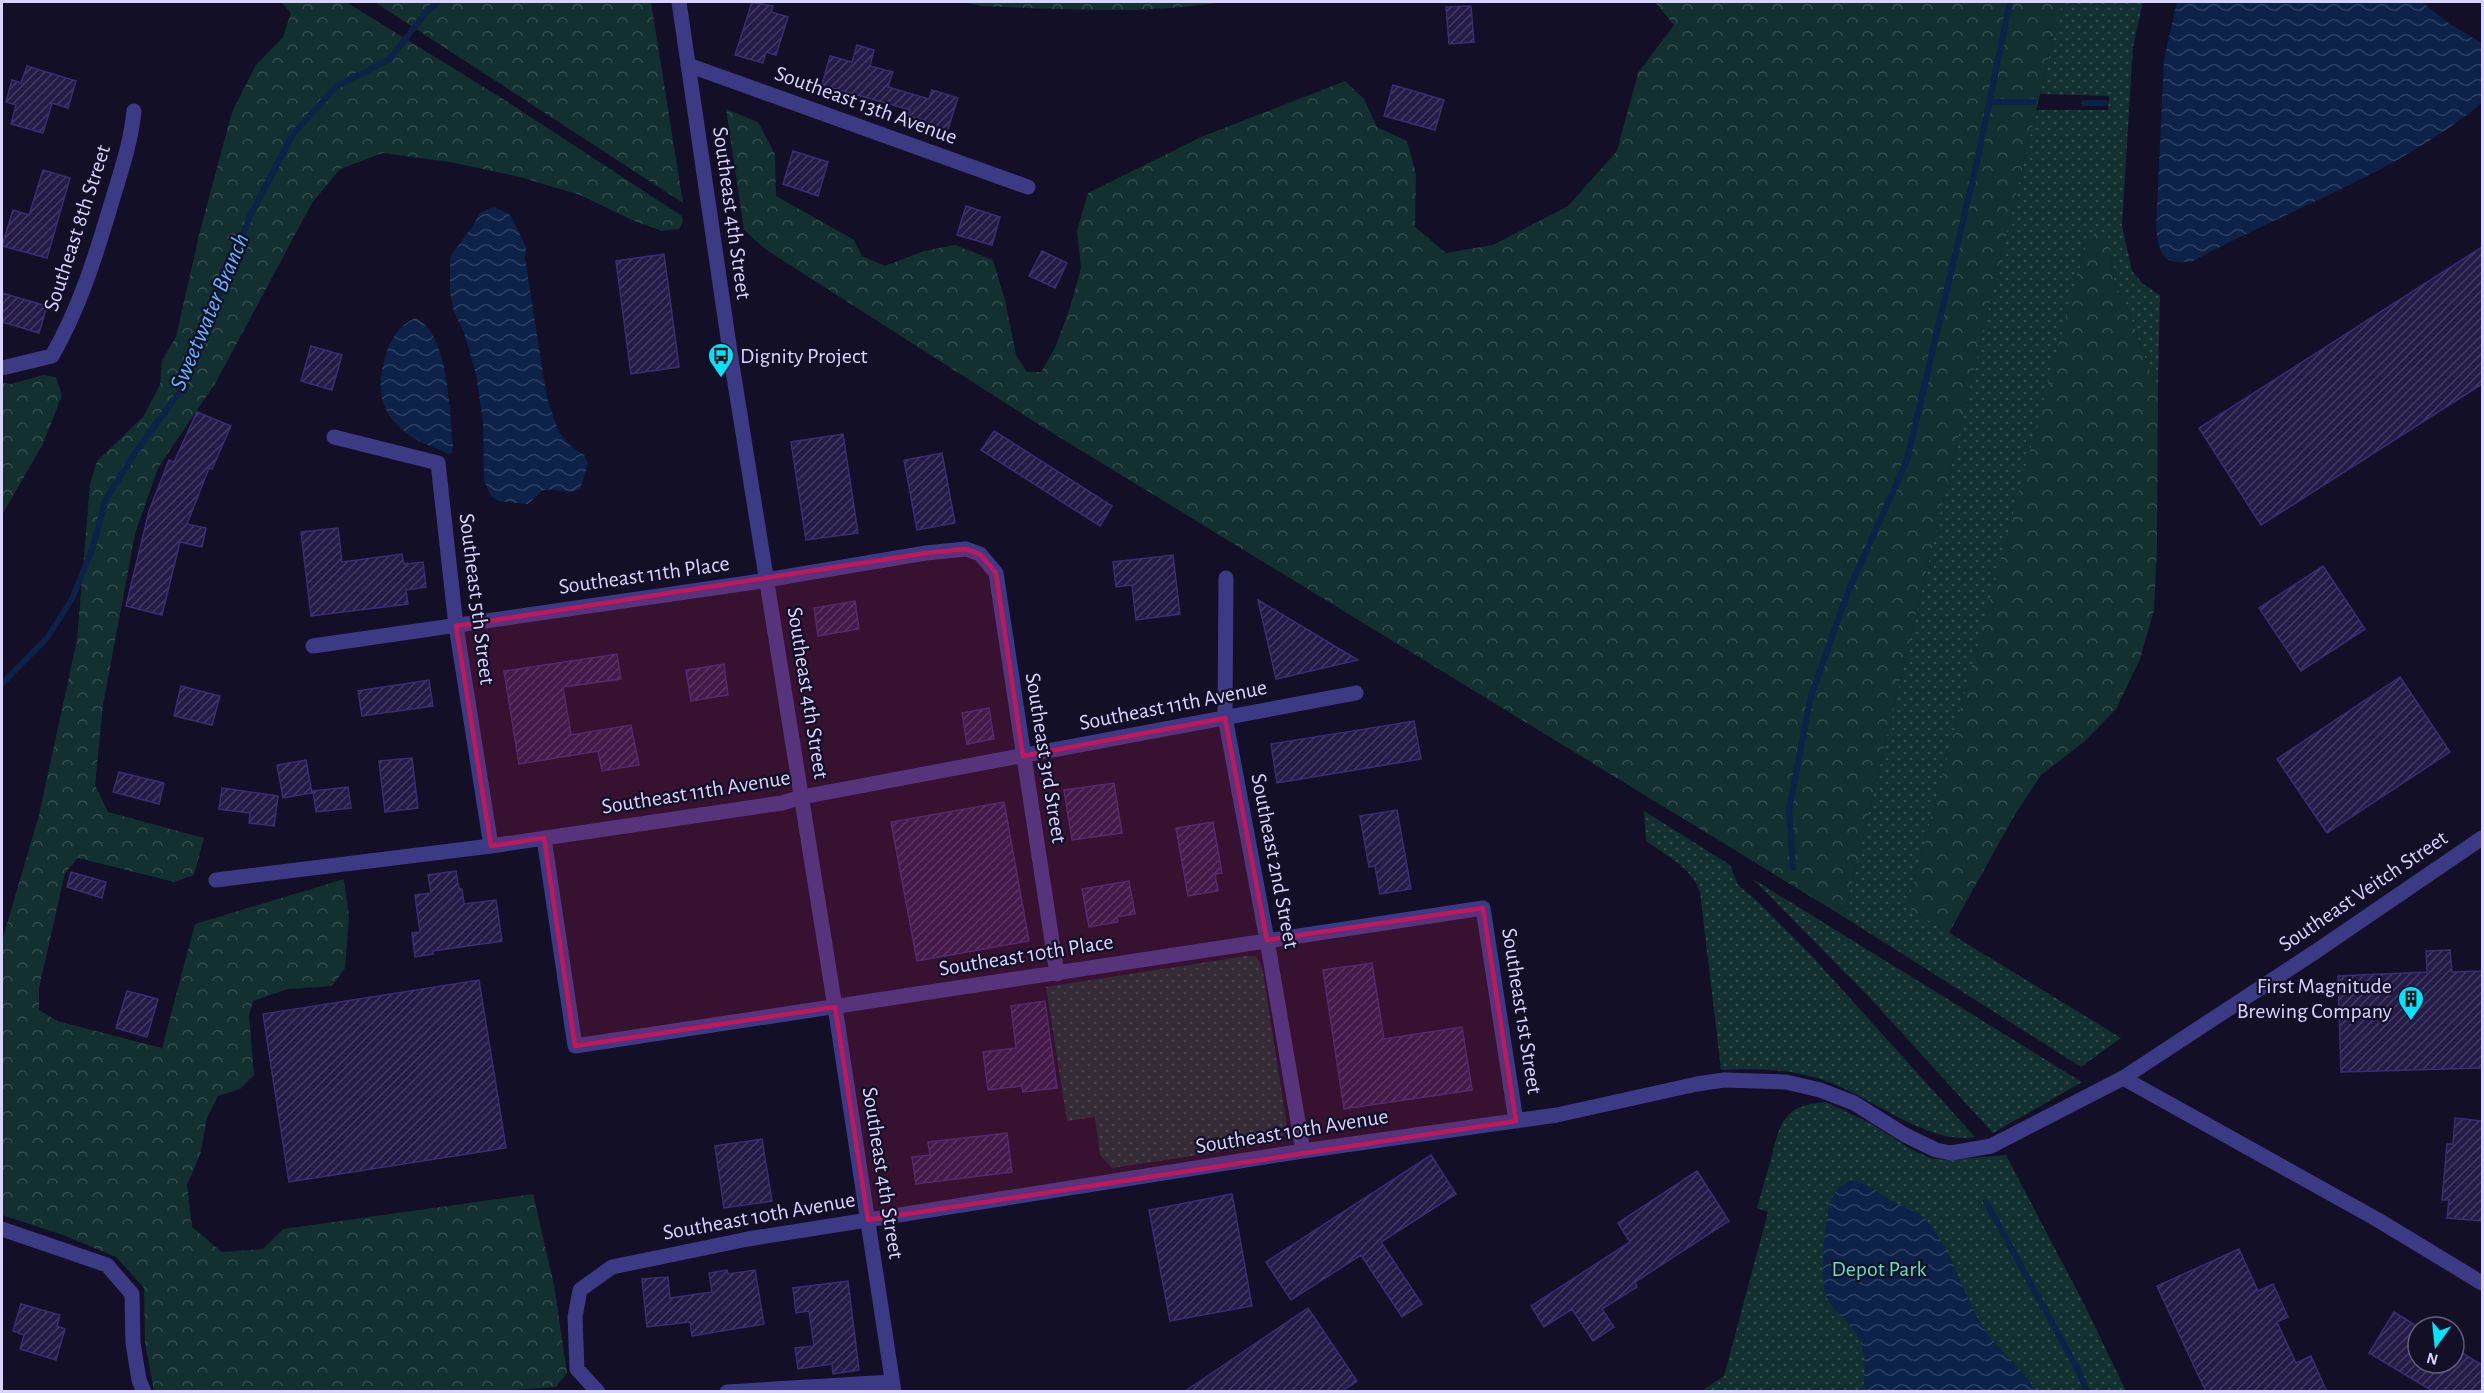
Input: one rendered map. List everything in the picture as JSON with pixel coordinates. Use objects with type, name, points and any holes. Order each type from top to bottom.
[{"type":"street","name":"Southeast 4th Street","points":[[679,2],[730,352],[802,797],[893,1387]]},
{"type":"street","name":"Southeast 13th Avenue","points":[[688,65],[1028,187]]},
{"type":"street","name":"Southeast 8th Street","points":[[2,368],[52,357],[70,324],[93,265],[132,135],[134,111]]},
{"type":"street","name":"Southeast 5th Street","points":[[334,437],[438,463],[456,626],[491,846]]},
{"type":"street","name":"Southeast 11th Place","points":[[313,646],[767,580],[926,553],[966,549],[980,554]]},
{"type":"street","name":"Southeast 3rd Street","points":[[980,554],[996,573],[1057,974]]},
{"type":"street","name":"Southeast 2nd Street","points":[[1226,578],[1225,718],[1267,940],[1303,1151]]},
{"type":"street","name":"Southeast 11th Avenue","points":[[216,880],[491,846],[782,803],[802,797],[1356,693]]},
{"type":"street","name":"Southeast 10th Place","points":[[544,838],[575,1046],[1483,908]]},
{"type":"street","name":"Southeast Veitch Street","points":[[1991,1146],[2123,1078],[2315,952],[2482,838]]},
{"type":"street","name":"Southeast 1st Street","points":[[1483,908],[1516,1121]]},
{"type":"street","points":[[2123,1078],[2378,1220],[2482,1283]]},
{"type":"street","name":"Southeast 10th Avenue","points":[[598,1392],[577,1369],[575,1317],[580,1290],[612,1267],[748,1239],[1303,1151],[1516,1121],[1602,1106],[1724,1080],[1770,1081],[1804,1086],[1839,1097],[1874,1114],[1921,1144],[1936,1150],[1951,1153],[1991,1146]]},
{"type":"street","points":[[2,1229],[107,1265],[132,1294],[133,1343],[139,1380],[144,1392]]},
{"type":"street","points":[[728,1392],[893,1387]]},
{"type":"highlighted area","points":[[966,549],[980,554],[996,573],[1023,756],[1225,718],[1267,940],[1483,908],[1516,1121],[868,1220],[835,1007],[575,1046],[544,838],[491,846],[456,626],[926,553]]},
{"type":"green space","points":[[281,2],[346,2],[503,99],[682,216],[683,222],[679,229],[662,231],[634,221],[580,195],[520,177],[450,162],[383,153],[340,169],[312,203],[216,382],[158,468],[135,534],[103,705],[95,785],[108,812],[204,838],[194,875],[174,882],[78,858],[65,873],[39,988],[39,1010],[57,1021],[162,1048],[195,924],[344,879],[349,917],[345,968],[332,986],[288,989],[253,1001],[249,1015],[254,1075],[240,1089],[218,1096],[207,1118],[200,1155],[187,1185],[192,1227],[222,1252],[263,1249],[283,1229],[533,1194],[554,1285],[567,1373],[556,1387],[489,1392],[154,1391],[145,1343],[144,1288],[116,1257],[63,1235],[2,1215],[2,941],[39,815],[77,640],[90,484],[97,461],[143,417],[160,385],[162,360],[176,337],[200,231],[232,112],[256,65],[283,37],[291,13]]},
{"type":"green space","points":[[373,2],[651,2],[683,203],[376,3]]},
{"type":"green space","points":[[966,2],[1222,2],[1163,9],[1101,10],[980,6]]},
{"type":"green space","points":[[1655,2],[2062,2],[1844,917],[1046,429],[765,249],[744,230],[726,109],[758,122],[775,154],[776,196],[854,240],[862,256],[885,266],[924,251],[955,245],[993,260],[1005,300],[1016,355],[1027,372],[1041,372],[1055,348],[1081,268],[1077,231],[1088,193],[1201,137],[1345,81],[1364,99],[1377,127],[1407,141],[1416,174],[1415,227],[1446,253],[1493,245],[1568,206],[1617,151],[1638,73],[1674,25]]},
{"type":"green space","points":[[2062,2],[2143,2],[2133,47],[2122,225],[2132,271],[2143,284],[2160,295],[2158,389],[2128,309],[2114,282],[2107,235],[2086,247],[1907,907],[2121,1038],[2081,1067],[1844,917],[2036,110],[2108,110],[2109,96],[2040,94]]},
{"type":"green space","points":[[2095,232],[2107,234],[2114,282],[2128,309],[2158,389],[2157,548],[2154,610],[2140,659],[2116,709],[2085,741],[2041,775],[2014,816],[1949,933],[1907,907],[2077,276],[2086,247]]},
{"type":"green space","points":[[43,375],[56,377],[62,395],[43,444],[2,515],[2,383],[11,384]]},
{"type":"green space","points":[[1644,811],[1730,865],[1738,885],[1811,955],[1975,1137],[1957,1138],[1921,1128],[1817,1078],[1777,1070],[1721,1070],[1700,892],[1696,883],[1684,869],[1646,841]]},
{"type":"green space","points":[[1753,879],[2082,1082],[1993,1133],[1870,998]]},
{"type":"green space","points":[[1255,956],[1263,972],[1287,1126],[1284,1135],[1272,1144],[1112,1168],[1100,1155],[1095,1117],[1067,1121],[1046,987]]},
{"type":"green space","name":"Depot Park","points":[[1826,1102],[1872,1124],[1912,1150],[1931,1158],[1946,1160],[2006,1155],[2084,1304],[2126,1391],[1700,1392],[1724,1376],[1768,1212],[1757,1208],[1777,1135],[1792,1112],[1801,1107]]},
{"type":"water","points":[[2177,2],[2422,2],[2450,24],[2482,43],[2482,103],[2449,128],[2379,170],[2193,261],[2175,262],[2165,257],[2162,252],[2156,229],[2164,59]]},
{"type":"water","points":[[494,207],[509,214],[526,247],[525,258],[547,398],[558,430],[567,443],[585,456],[588,464],[580,489],[570,492],[542,491],[528,504],[498,501],[491,496],[484,481],[483,423],[476,374],[464,333],[454,312],[450,292],[450,257],[480,213]]},
{"type":"water","points":[[415,318],[427,326],[441,356],[446,375],[452,453],[447,454],[414,438],[394,422],[383,403],[381,382],[387,351],[392,339],[400,329]]},
{"type":"water","points":[[1850,1181],[1867,1185],[1890,1200],[1915,1211],[1932,1227],[1949,1255],[1986,1332],[2026,1377],[2035,1391],[1863,1391],[1864,1367],[1861,1343],[1858,1335],[1830,1304],[1825,1293],[1823,1273],[1824,1244],[1830,1204],[1842,1185]]},
{"type":"building","points":[[752,2],[773,6],[771,12],[788,17],[776,55],[766,52],[763,63],[735,55]]},
{"type":"building","points":[[1471,6],[1474,42],[1449,44],[1446,7]]},
{"type":"building","points":[[857,45],[874,50],[870,66],[893,72],[888,87],[929,99],[932,90],[958,98],[947,132],[923,125],[924,120],[908,116],[910,110],[822,85],[830,56],[852,62]]},
{"type":"building","points":[[27,66],[76,81],[68,108],[52,103],[43,133],[11,124],[16,105],[6,102],[12,80],[21,83]]},
{"type":"building","points":[[1393,85],[1444,100],[1435,130],[1384,116]]},
{"type":"building","points":[[793,151],[828,162],[818,196],[783,184]]},
{"type":"building","points":[[43,170],[70,178],[47,258],[2,246],[13,210],[29,215]]},
{"type":"building","points":[[966,206],[1000,217],[992,245],[957,235]]},
{"type":"building","points":[[2482,247],[2482,384],[2261,525],[2199,428]]},
{"type":"building","points":[[1042,251],[1067,263],[1055,288],[1029,276]]},
{"type":"building","points":[[664,254],[679,367],[631,374],[616,261]]},
{"type":"building","points":[[2,293],[47,306],[39,333],[2,322]]},
{"type":"building","points":[[311,346],[342,355],[332,390],[301,381]]},
{"type":"building","points":[[197,412],[231,426],[212,469],[209,468],[187,524],[206,528],[202,547],[180,542],[162,615],[126,606],[149,511],[169,460],[174,462]]},
{"type":"building","points":[[994,431],[1112,506],[1100,526],[981,450]]},
{"type":"building","points":[[843,434],[858,533],[806,540],[791,442]]},
{"type":"building","points":[[942,453],[955,523],[917,530],[904,460]]},
{"type":"building","points":[[338,528],[342,562],[402,554],[404,564],[423,562],[426,587],[406,590],[408,604],[311,616],[301,532]]},
{"type":"building","points":[[1173,555],[1180,614],[1136,620],[1132,585],[1116,587],[1113,562]]},
{"type":"building","points":[[2323,566],[2365,629],[2301,671],[2259,608]]},
{"type":"building","points":[[1258,600],[1358,660],[1276,679]]},
{"type":"building","points":[[855,601],[859,629],[818,636],[814,608]]},
{"type":"building","points":[[617,654],[621,679],[563,687],[571,735],[631,725],[639,765],[602,771],[598,751],[519,764],[504,671]]},
{"type":"building","points":[[724,664],[728,695],[691,701],[686,670]]},
{"type":"building","points":[[2400,677],[2450,752],[2327,833],[2277,759]]},
{"type":"building","points":[[429,680],[433,706],[362,716],[358,691]]},
{"type":"building","points":[[181,686],[220,696],[212,725],[174,716]]},
{"type":"building","points":[[989,708],[994,739],[967,744],[962,713]]},
{"type":"building","points":[[1414,721],[1421,759],[1277,783],[1271,744]]},
{"type":"building","points":[[412,758],[418,808],[385,812],[379,761]]},
{"type":"building","points":[[306,760],[312,793],[283,798],[277,765]]},
{"type":"building","points":[[119,772],[164,783],[159,804],[113,792]]},
{"type":"building","points":[[1114,783],[1122,833],[1072,840],[1064,790]]},
{"type":"building","points":[[348,787],[351,808],[316,812],[313,791]]},
{"type":"building","points":[[222,788],[278,796],[274,826],[249,823],[250,813],[219,809]]},
{"type":"building","points":[[1004,802],[1029,941],[917,961],[891,822]]},
{"type":"building","points":[[1397,810],[1411,889],[1380,894],[1375,866],[1369,867],[1360,816]]},
{"type":"building","points":[[1213,822],[1222,873],[1215,874],[1218,891],[1188,896],[1176,828]]},
{"type":"building","points":[[456,871],[464,904],[496,900],[502,941],[433,951],[433,954],[415,957],[412,933],[420,932],[415,895],[431,893],[428,875]]},
{"type":"building","points":[[71,872],[106,882],[102,898],[67,887]]},
{"type":"building","points":[[1129,881],[1135,914],[1117,917],[1118,922],[1089,927],[1082,889]]},
{"type":"building","name":"First Magnitude Brewing Company","points":[[2450,950],[2452,972],[2482,971],[2482,1068],[2341,1072],[2338,976],[2427,972],[2426,951]]},
{"type":"building","points":[[1372,963],[1384,1039],[1462,1027],[1472,1090],[1344,1109],[1323,970]]},
{"type":"building","points":[[479,980],[506,1148],[289,1182],[263,1014]]},
{"type":"building","points":[[127,991],[158,999],[147,1037],[116,1028]]},
{"type":"building","points":[[1045,1001],[1057,1088],[1023,1092],[1022,1086],[988,1090],[983,1052],[1016,1048],[1011,1006]]},
{"type":"building","points":[[2455,1118],[2482,1121],[2482,1221],[2447,1218],[2449,1200],[2442,1200],[2447,1144],[2453,1144]]},
{"type":"building","points":[[1007,1133],[1012,1172],[916,1184],[912,1157],[930,1155],[928,1142]]},
{"type":"building","points":[[762,1139],[772,1201],[724,1208],[715,1146]]},
{"type":"building","points":[[1431,1155],[1456,1194],[1381,1242],[1422,1304],[1402,1317],[1361,1255],[1291,1300],[1266,1262]]},
{"type":"building","points":[[1697,1171],[1729,1221],[1635,1282],[1637,1287],[1602,1309],[1614,1327],[1593,1341],[1572,1309],[1544,1327],[1531,1306],[1630,1242],[1618,1223]]},
{"type":"building","points":[[1232,1194],[1252,1306],[1170,1321],[1149,1210]]},
{"type":"building","points":[[2239,1249],[2258,1291],[2273,1284],[2288,1317],[2277,1322],[2296,1363],[2311,1356],[2327,1392],[2206,1392],[2157,1286]]},
{"type":"building","points":[[727,1270],[728,1274],[755,1270],[764,1324],[692,1336],[690,1322],[647,1327],[642,1279],[668,1277],[670,1298],[712,1292],[709,1273]]},
{"type":"building","points":[[848,1281],[859,1370],[833,1374],[832,1364],[798,1369],[795,1348],[814,1346],[809,1311],[796,1313],[793,1288]]},
{"type":"building","points":[[21,1304],[60,1315],[57,1326],[65,1329],[56,1360],[20,1349],[24,1335],[13,1331]]},
{"type":"building","points":[[1308,1308],[1357,1381],[1341,1392],[1184,1392]]},
{"type":"building","points":[[2394,1312],[2406,1320],[2406,1375],[2466,1375],[2466,1355],[2482,1365],[2482,1392],[2434,1392],[2369,1353]]},
{"type":"waterway","name":"Sweetwater Branch","points":[[2,684],[47,638],[72,599],[93,547],[105,501],[133,456],[181,390],[250,216],[293,134],[337,86],[390,59],[426,12],[438,2]]},
{"type":"waterway","points":[[1793,868],[1789,809],[1811,696],[1848,592],[1907,460],[1978,157],[2010,2]]},
{"type":"waterway","points":[[1990,102],[2034,102]]},
{"type":"waterway","points":[[2084,103],[2105,103]]},
{"type":"waterway","points":[[1986,1202],[2079,1372],[2087,1392]]},
{"type":"place","name":"Dignity Project","points":[[721,379]]},
{"type":"place","name":"First Magnitude Brewing Company","points":[[2411,1022]]}]
